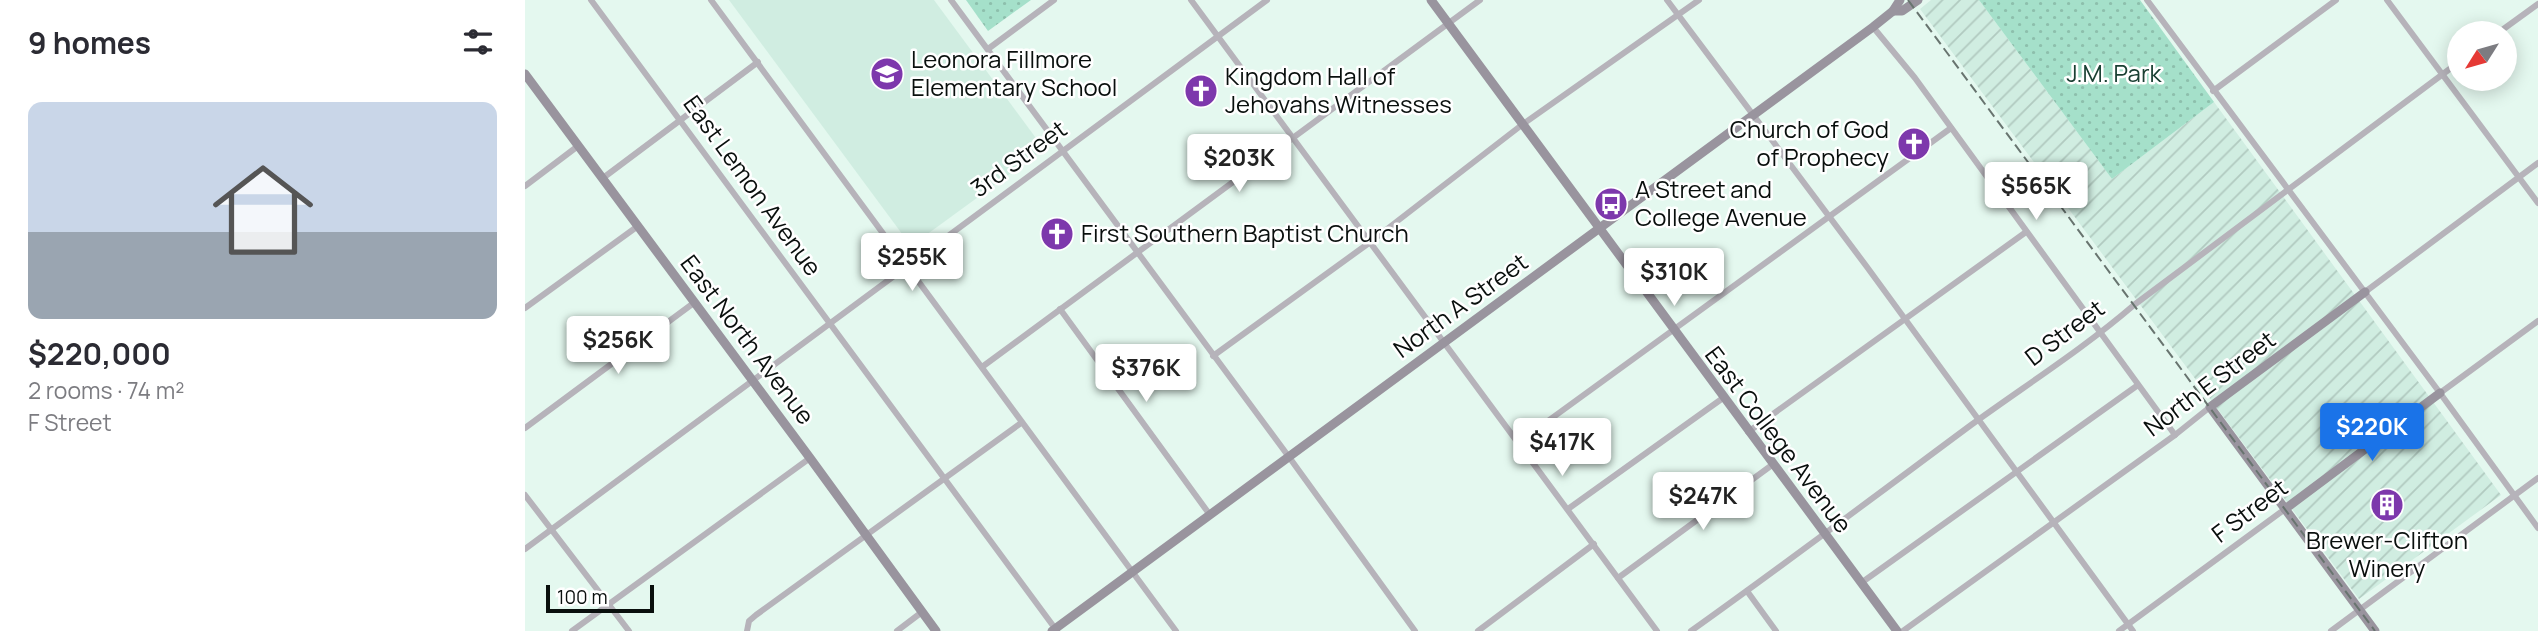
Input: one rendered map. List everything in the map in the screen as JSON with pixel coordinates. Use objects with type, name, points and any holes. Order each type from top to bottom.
[{"type":"street","name":"East Lemon Avenue","points":[[591,0],[1055,630]]},
{"type":"street","points":[[711,0],[1176,631]]},
{"type":"street","points":[[951,0],[1415,631]]},
{"type":"street","points":[[988,49],[1054,0]]},
{"type":"street","points":[[1191,0],[1657,631]]},
{"type":"street","name":"3rd Street","points":[[525,549],[831,325],[1266,0]]},
{"type":"street","name":"East College Avenue","points":[[1431,0],[1896,631]]},
{"type":"street","points":[[982,367],[1480,0]]},
{"type":"street","points":[[1667,0],[2131,628]]},
{"type":"street","points":[[1213,356],[1369,243],[1523,124],[1699,0]]},
{"type":"street","name":"North A Street","points":[[1055,630],[1873,27],[1896,4],[1902,11],[1918,0]]},
{"type":"street","points":[[2147,0],[2538,528]]},
{"type":"street","points":[[2213,91],[2336,0]]},
{"type":"street","points":[[2387,0],[2538,203]]},
{"type":"street","points":[[2515,21],[2538,4]]},
{"type":"street","points":[[1873,27],[1915,78],[2175,435]]},
{"type":"street","points":[[603,178],[758,62]]},
{"type":"street","name":"D Street","points":[[1691,631],[1979,419],[2101,333],[2139,301],[2447,70]]},
{"type":"street","name":"East North Avenue","points":[[525,74],[936,631]]},
{"type":"street","points":[[1519,442],[1951,128]]},
{"type":"street","points":[[525,186],[578,146]]},
{"type":"street","name":"North E Street","points":[[1903,631],[2175,435],[2538,163]]},
{"type":"street","points":[[525,308],[638,226]]},
{"type":"street","points":[[1748,432],[2026,232]]},
{"type":"street","points":[[525,428],[695,302]]},
{"type":"street","points":[[1060,309],[1210,515]]},
{"type":"street","name":"F Street","points":[[2119,631],[2131,628],[2285,509],[2538,321]]},
{"type":"street","points":[[1861,583],[2138,385]]},
{"type":"street","points":[[1568,509],[1723,398]]},
{"type":"street","points":[[2210,407],[2375,631]]},
{"type":"street","points":[[747,630],[749,621],[756,615],[1021,422]]},
{"type":"street","points":[[572,631],[810,458]]},
{"type":"street","points":[[1618,578],[1772,465]]},
{"type":"street","points":[[2331,631],[2538,478]]},
{"type":"street","points":[[525,495],[629,631]]},
{"type":"street","points":[[1478,631],[1594,544]]},
{"type":"street","points":[[1747,591],[1776,631]]},
{"type":"street","points":[[897,631],[922,612]]},
{"type":"shaded area","name":"Leonora Fillmore Elementary School","points":[[729,0],[934,0],[1044,149],[911,246]]},
{"type":"shaded area","points":[[1931,0],[1979,0],[2112,179],[2214,102],[2501,495],[2359,599],[1920,9]]},
{"type":"green space","points":[[966,0],[1031,0],[988,31]]},
{"type":"green space","name":"J.M. Park","points":[[1979,0],[2140,0],[2214,102],[2112,179]]},
{"type":"railway","points":[[1908,0],[2375,631]]},
{"type":"place","name":"Leonora Fillmore Elementary School","points":[[887,74]]},
{"type":"place","name":"Kingdom Hall of Jehovahs Witnesses","points":[[1201,91]]},
{"type":"place","name":"Church of God of Prophecy","points":[[1914,144]]},
{"type":"place","name":"A Street and College Avenue","points":[[1611,204]]},
{"type":"place","name":"First Southern Baptist Church","points":[[1057,234]]},
{"type":"place","name":"Brewer-Clifton Winery","points":[[2387,505]]}]
